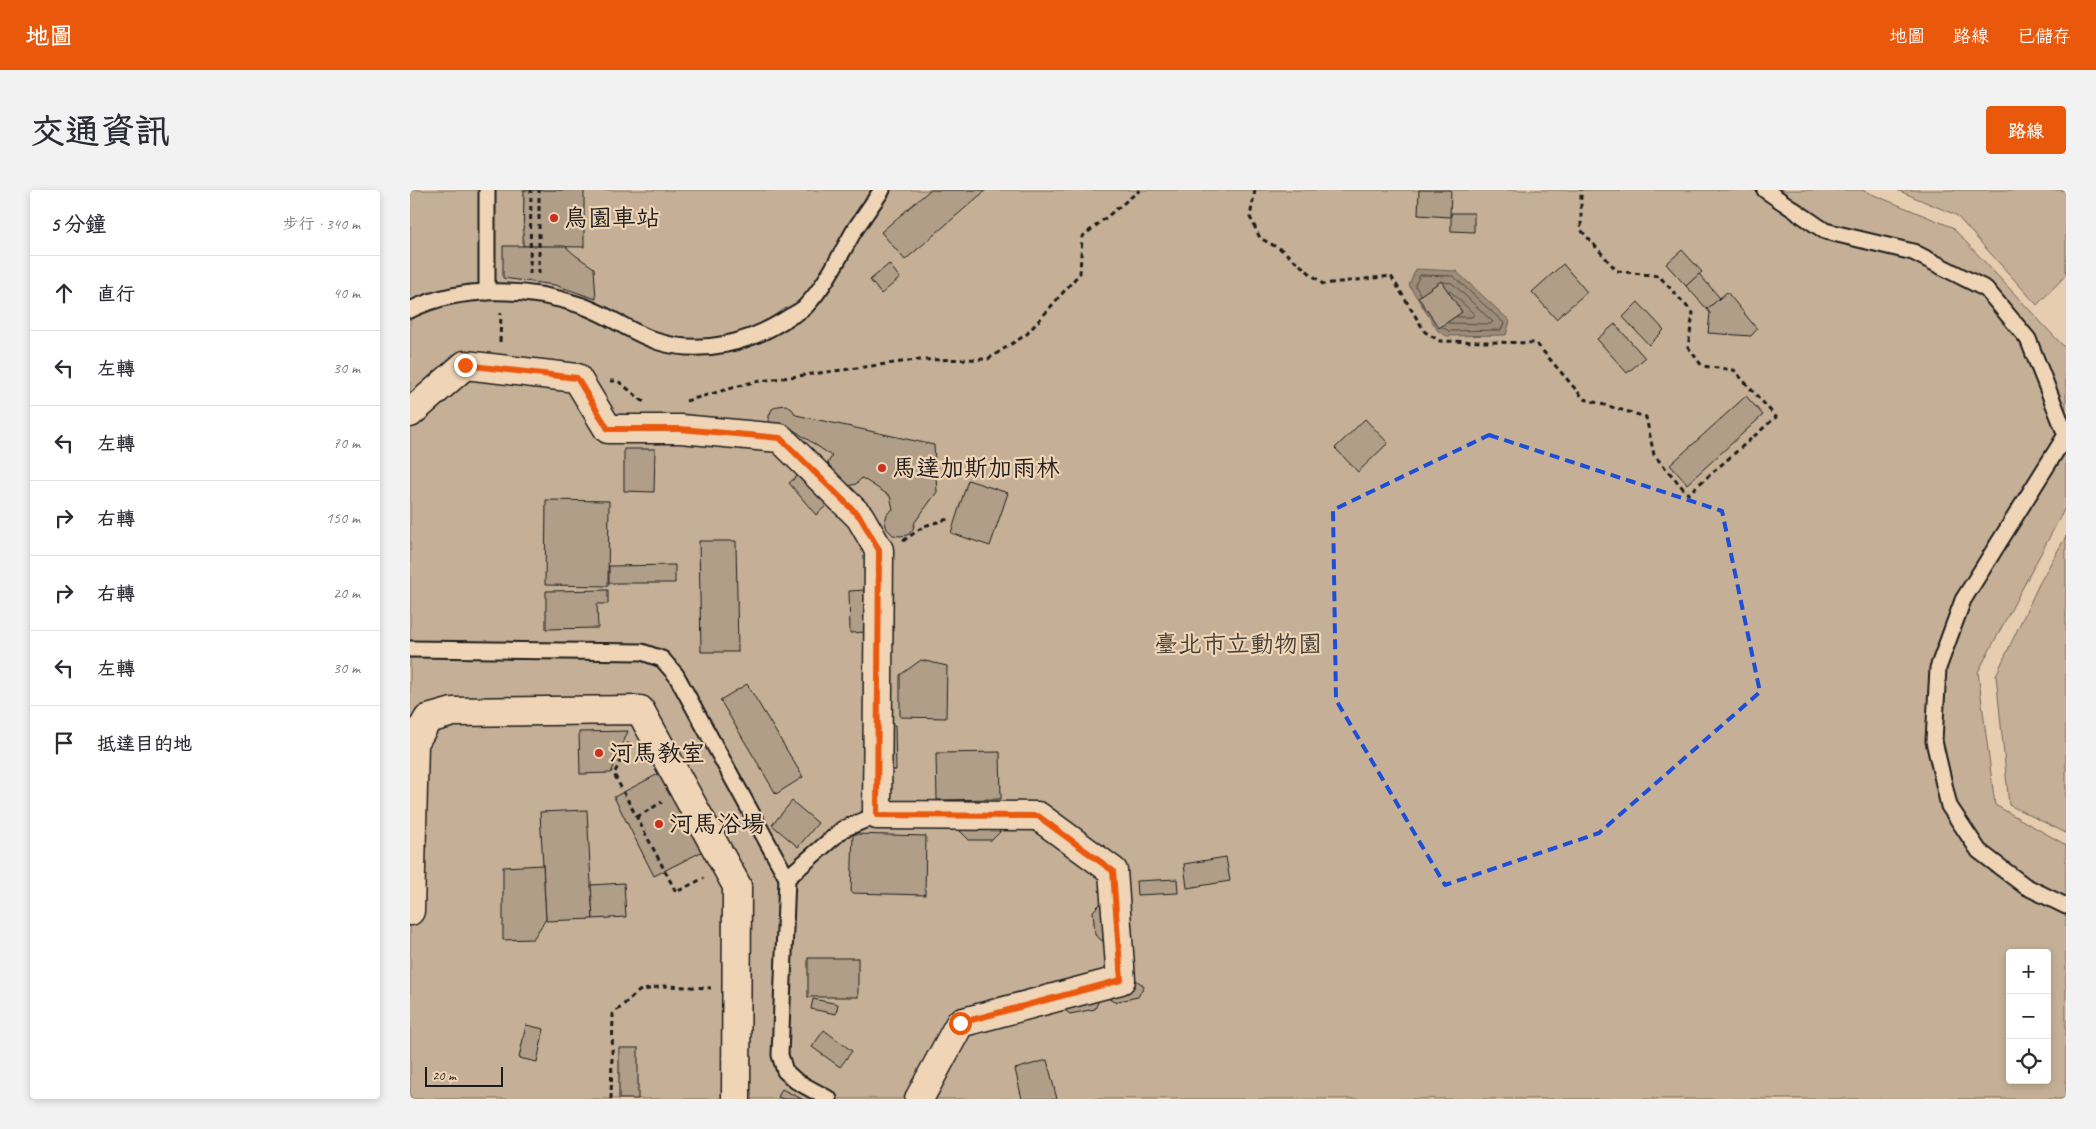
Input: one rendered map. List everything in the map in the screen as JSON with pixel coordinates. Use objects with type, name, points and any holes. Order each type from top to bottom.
[{"type":"street","points":[[410,412],[465,365],[577,378],[608,429],[680,429],[780,438],[860,517],[879,550],[877,815],[1038,816],[1113,871],[1121,980],[960,1023],[919,1099]]},
{"type":"street","points":[[410,911],[414,743],[428,719],[453,712],[640,710],[737,886],[736,1099]]},
{"type":"lane","points":[[487,190],[487,292]]},
{"type":"lane","points":[[410,310],[454,294],[487,292],[538,296],[568,301],[582,306],[660,342],[690,346],[719,346],[750,339],[803,308],[822,288],[856,229],[882,190]]},
{"type":"lane","points":[[1765,190],[1825,231],[1913,252],[1986,288],[2028,339],[2066,434],[1963,600],[1938,668],[1934,741],[1949,806],[1979,851],[2025,886],[2066,906]]},
{"type":"lane","points":[[410,649],[642,652],[662,660],[676,675],[787,878],[780,1055],[785,1071],[796,1081],[829,1099]]},
{"type":"lane","points":[[787,878],[843,829],[877,815]]},
{"type":"path","points":[[521,274],[530,274],[531,190]]},
{"type":"path","points":[[539,190],[539,283]]},
{"type":"path","points":[[680,403],[762,381],[916,360],[988,359],[1027,334],[1080,273],[1082,237],[1140,190]]},
{"type":"path","points":[[1255,190],[1250,217],[1260,238],[1282,250],[1323,284],[1391,276],[1425,332],[1440,341],[1536,343],[1584,399],[1646,417],[1654,455],[1688,494],[1776,417],[1734,370],[1702,366],[1688,347],[1693,314],[1659,276],[1617,271],[1581,230],[1581,190]]},
{"type":"path","points":[[577,378],[618,381],[646,404]]},
{"type":"path","points":[[879,550],[898,544],[924,526],[948,519]]},
{"type":"path","points":[[614,774],[676,892]]},
{"type":"path","points":[[611,1099],[613,1014],[639,991],[663,986],[736,990]]},
{"type":"highlighted area","points":[[1489,435],[1722,511],[1760,692],[1599,833],[1445,885],[1336,700],[1333,510]]},
{"type":"green space","name":"臺北市立動物園","points":[[410,190],[1862,190],[1952,227],[2066,349],[2066,506],[1978,672],[1995,805],[2066,845],[2066,1099],[410,1099]]},
{"type":"green space","points":[[1897,190],[2066,190],[2066,275],[2037,305],[1956,215]]},
{"type":"green space","points":[[2066,536],[2066,833],[2009,805],[1996,675],[2039,584]]},
{"type":"water","points":[[1416,269],[1456,271],[1510,321],[1506,335],[1447,336],[1438,331],[1409,285]]},
{"type":"building","name":"鳥園車站","points":[[524,190],[584,190],[584,247],[523,246]]},
{"type":"building","points":[[930,190],[986,190],[905,260],[881,232]]},
{"type":"building","points":[[1419,190],[1451,190],[1450,217],[1418,215]]},
{"type":"building","points":[[1451,213],[1474,213],[1474,232],[1451,231]]},
{"type":"building","name":"鳥園車站","points":[[503,246],[565,246],[594,268],[596,299],[555,285],[503,278]]},
{"type":"building","points":[[1682,250],[1702,272],[1686,286],[1666,264]]},
{"type":"building","points":[[889,264],[900,278],[881,294],[870,280]]},
{"type":"building","points":[[1563,264],[1587,292],[1556,319],[1532,292]]},
{"type":"building","points":[[1699,274],[1720,298],[1707,309],[1686,286]]},
{"type":"building","points":[[1441,281],[1462,312],[1439,328],[1418,297]]},
{"type":"building","points":[[1727,292],[1757,329],[1751,336],[1708,333],[1710,313],[1707,309]]},
{"type":"building","points":[[1638,302],[1664,330],[1649,345],[1623,317]]},
{"type":"building","points":[[1615,324],[1645,358],[1627,373],[1597,339]]},
{"type":"building","points":[[1746,396],[1763,415],[1687,484],[1670,465]]},
{"type":"building","name":"馬達加斯加雨林","points":[[786,405],[796,415],[934,445],[937,492],[908,535],[893,535],[887,529],[885,522],[887,514],[893,509],[890,496],[862,478],[856,484],[848,486],[829,472],[828,463],[832,456],[792,429],[786,433],[769,423],[772,409]]},
{"type":"building","points":[[1365,419],[1388,443],[1358,472],[1335,448]]},
{"type":"building","points":[[624,449],[655,449],[654,492],[624,491]]},
{"type":"building","points":[[801,473],[828,504],[816,515],[789,483]]},
{"type":"building","points":[[968,480],[1008,493],[990,546],[951,533]]},
{"type":"building","points":[[546,500],[609,501],[608,586],[545,585]]},
{"type":"building","points":[[699,541],[736,541],[738,652],[701,652]]},
{"type":"building","points":[[675,565],[675,583],[609,583],[609,566]]},
{"type":"building","points":[[608,590],[608,604],[597,604],[598,628],[546,629],[546,591]]},
{"type":"building","points":[[865,590],[866,632],[850,633],[849,591]]},
{"type":"building","points":[[921,660],[947,666],[946,718],[900,717],[900,675]]},
{"type":"building","points":[[747,684],[803,777],[776,794],[720,700]]},
{"type":"building","points":[[882,725],[895,725],[896,770],[882,770]]},
{"type":"building","name":"河馬教室","points":[[628,731],[611,773],[580,774],[579,732]]},
{"type":"building","points":[[1000,752],[1001,799],[937,800],[936,753]]},
{"type":"building","name":"河馬浴場","points":[[664,771],[705,850],[654,876],[614,797]]},
{"type":"building","points":[[792,801],[818,823],[798,847],[772,825]]},
{"type":"building","points":[[587,810],[593,919],[546,921],[540,812]]},
{"type":"building","points":[[970,822],[993,823],[1000,832],[992,840],[969,840],[960,831]]},
{"type":"building","points":[[853,834],[926,836],[925,895],[851,893]]},
{"type":"building","points":[[1226,857],[1230,881],[1187,888],[1184,864]]},
{"type":"building","points":[[543,865],[546,919],[533,939],[503,940],[503,867]]},
{"type":"building","points":[[1177,879],[1178,893],[1137,895],[1136,881]]},
{"type":"building","points":[[624,883],[626,917],[593,919],[591,885]]},
{"type":"building","points":[[1102,902],[1105,943],[1095,935],[1093,911]]},
{"type":"building","points":[[808,958],[858,958],[858,997],[808,997]]},
{"type":"building","points":[[1135,979],[1144,986],[1138,997],[1114,1002],[1103,995]]},
{"type":"building","points":[[1100,998],[1095,1009],[1070,1014],[1060,1007]]},
{"type":"building","points":[[813,999],[838,1004],[836,1014],[811,1009]]},
{"type":"building","points":[[526,1025],[544,1029],[537,1062],[519,1058]]},
{"type":"building","points":[[824,1030],[852,1051],[840,1067],[812,1047]]},
{"type":"building","points":[[619,1048],[638,1048],[638,1099],[619,1099]]},
{"type":"building","points":[[1047,1060],[1057,1099],[1022,1099],[1015,1069]]},
{"type":"building","points":[[782,1089],[802,1099],[783,1099],[778,1097]]},
{"type":"place","name":"鳥園車站","points":[[554,218]]},
{"type":"place","name":"馬達加斯加雨林","points":[[882,468]]},
{"type":"place","name":"河馬教室","points":[[599,753]]},
{"type":"place","name":"河馬浴場","points":[[659,824]]},
{"type":"route","points":[[465,365],[577,378],[608,429],[680,429],[780,438],[860,517],[879,550],[877,815],[1038,816],[1113,871],[1121,980],[960,1023]]}]
